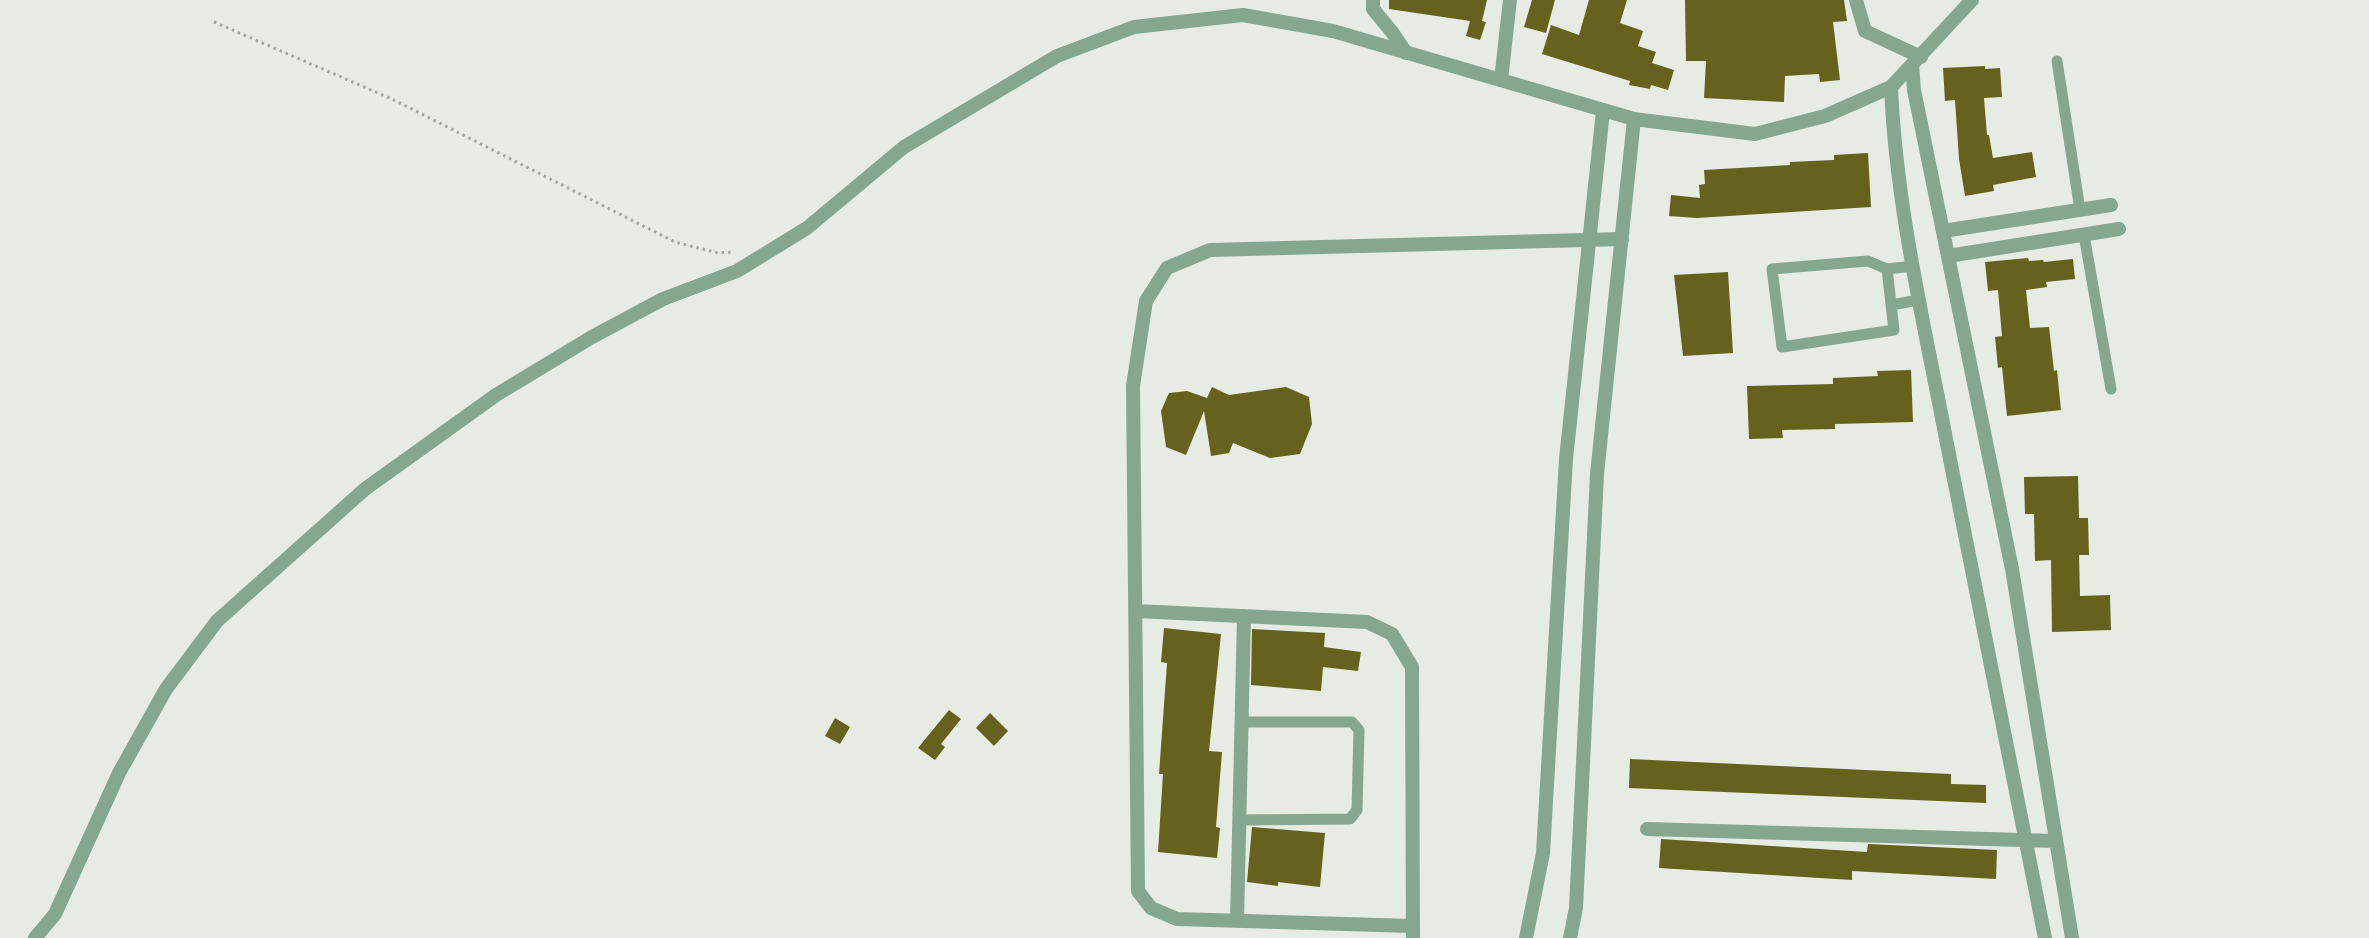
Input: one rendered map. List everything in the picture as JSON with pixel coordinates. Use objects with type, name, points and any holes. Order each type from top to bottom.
[{"type":"street","points":[[1373,0],[1373,9],[1406,53]]},
{"type":"street","points":[[1500,80],[1510,0]]},
{"type":"street","points":[[1856,0],[1865,30],[1916,61]]},
{"type":"street","points":[[35,938],[55,914],[119,773],[166,689],[217,621],[365,489],[496,395],[592,337],[663,298],[737,271],[807,228],[904,147],[1057,56],[1134,27],[1243,15],[1332,30],[1634,119],[1755,134],[1825,116],[1891,87],[1972,0]]},
{"type":"street","points":[[1916,61],[1914,90],[2012,569],[2072,938]]},
{"type":"street","points":[[1891,87],[1895,150],[1919,300],[2044,938]]},
{"type":"street","points":[[1526,938],[1543,853],[1566,459],[1603,111]]},
{"type":"street","points":[[1570,938],[1576,908],[1597,474],[1634,119]]},
{"type":"street","points":[[1943,231],[2111,205]]},
{"type":"street","points":[[1948,256],[2119,229]]},
{"type":"street","points":[[1136,611],[1367,622],[1392,634],[1412,667],[1412,932],[1177,919],[1151,908],[1138,892],[1133,386],[1146,301],[1167,268],[1210,250],[1622,239]]},
{"type":"street","points":[[1237,921],[1244,616]]},
{"type":"street","points":[[1646,829],[2056,841]]},
{"type":"lane","points":[[2057,61],[2080,210]]},
{"type":"lane","points":[[2084,235],[2111,389]]},
{"type":"lane","points":[[1887,268],[1894,330],[1782,347],[1772,269],[1868,261],[1887,268],[1913,266]]},
{"type":"lane","points":[[1891,304],[1919,300]]},
{"type":"lane","points":[[1239,820],[1350,819],[1357,810],[1359,730],[1352,722],[1242,722]]},
{"type":"path","points":[[214,22],[392,99],[676,242],[718,253],[736,252]]},
{"type":"building","points":[[1389,0],[1487,0],[1482,21],[1486,22],[1480,40],[1466,36],[1470,21],[1389,9]]},
{"type":"building","points":[[1532,0],[1555,0],[1546,33],[1524,27]]},
{"type":"building","points":[[1589,0],[1627,0],[1620,23],[1643,31],[1638,46],[1656,52],[1652,63],[1674,70],[1668,90],[1651,85],[1650,89],[1629,85],[1630,81],[1542,54],[1551,25],[1579,35]]},
{"type":"building","points":[[1685,0],[1844,0],[1847,21],[1833,22],[1840,80],[1820,82],[1819,74],[1785,76],[1784,102],[1704,98],[1706,61],[1686,61]]},
{"type":"building","points":[[1985,66],[1985,69],[2000,68],[2002,97],[1984,98],[1987,135],[1989,135],[1993,158],[2032,152],[2036,177],[1993,185],[1994,191],[1965,196],[1959,159],[1955,100],[1945,101],[1943,68]]},
{"type":"building","points":[[1868,153],[1871,207],[1697,218],[1669,216],[1671,195],[1700,198],[1699,185],[1705,184],[1704,170],[1790,165],[1790,162],[1834,160],[1834,155]]},
{"type":"building","points":[[2028,258],[2029,261],[2043,260],[2044,262],[2073,259],[2075,279],[2046,282],[2047,287],[2026,290],[2030,328],[2049,327],[2054,371],[2057,370],[2061,410],[2007,416],[2002,367],[1998,368],[1995,337],[2002,336],[1998,290],[1988,291],[1985,262]]},
{"type":"building","points":[[1728,272],[1733,353],[1683,356],[1674,275]]},
{"type":"building","points":[[1911,370],[1913,422],[1835,424],[1835,429],[1782,430],[1783,438],[1749,439],[1747,386],[1833,384],[1833,378],[1878,376],[1877,371]]},
{"type":"building","points":[[1212,387],[1229,395],[1286,387],[1309,397],[1312,424],[1300,454],[1270,458],[1233,443],[1229,453],[1211,456],[1204,411],[1186,455],[1166,447],[1161,411],[1169,393],[1187,391],[1207,398]]},
{"type":"building","points":[[2078,476],[2079,518],[2088,518],[2089,555],[2079,555],[2080,596],[2110,595],[2111,630],[2052,632],[2051,560],[2035,561],[2034,514],[2025,514],[2024,477]]},
{"type":"building","points":[[1164,628],[1221,634],[1209,751],[1222,752],[1216,827],[1220,828],[1217,858],[1158,852],[1163,774],[1159,774],[1167,663],[1161,662]]},
{"type":"building","points":[[1252,629],[1325,633],[1324,647],[1361,652],[1358,671],[1323,667],[1321,691],[1251,685]]},
{"type":"building","points":[[949,710],[961,719],[941,744],[945,747],[935,760],[918,748]]},
{"type":"building","points":[[990,713],[1008,731],[994,746],[976,728]]},
{"type":"building","points":[[835,718],[850,727],[840,744],[825,736]]},
{"type":"building","points":[[1630,759],[1951,774],[1951,784],[1986,785],[1986,803],[1629,788]]},
{"type":"building","points":[[1252,827],[1325,833],[1320,887],[1278,882],[1278,886],[1247,882]]},
{"type":"building","points":[[1661,839],[1867,852],[1868,844],[1997,850],[1996,879],[1852,871],[1852,880],[1659,868]]}]
